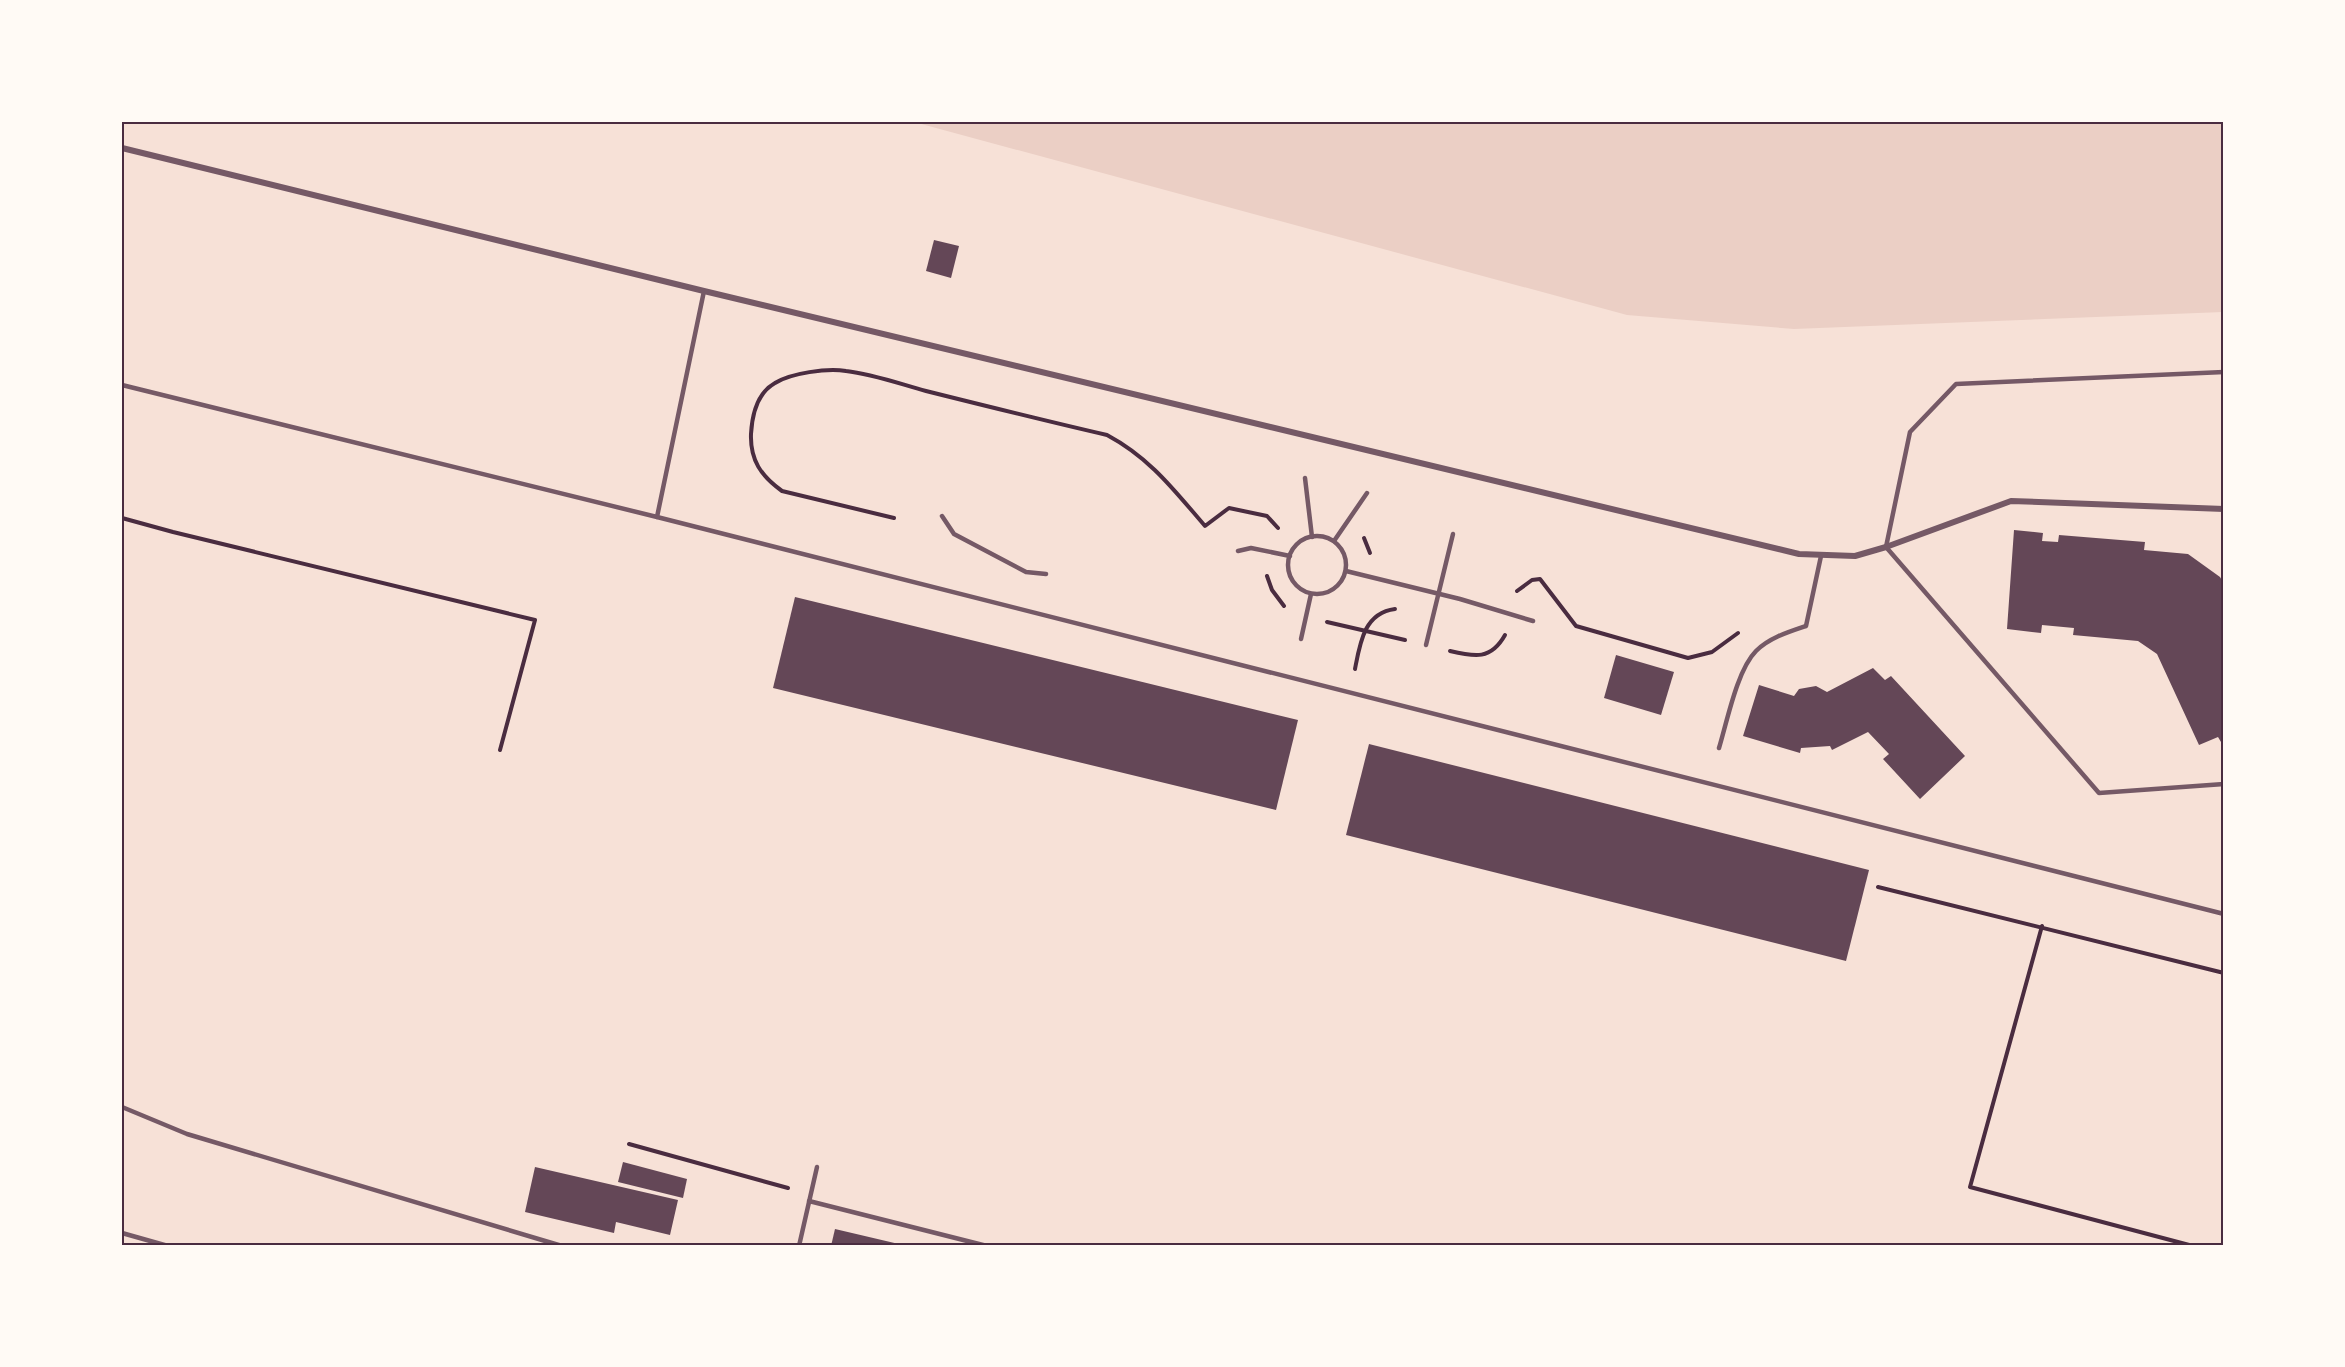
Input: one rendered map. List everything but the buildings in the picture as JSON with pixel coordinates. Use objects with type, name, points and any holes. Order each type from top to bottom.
[{"type":"street","points":[[122,148],[704,291],[1799,554],[1855,556],[1886,548],[2011,501],[2223,509]]},
{"type":"lane","points":[[657,517],[704,291]]},
{"type":"lane","points":[[2223,372],[1956,384],[1910,432],[1886,548],[2099,793],[2223,784]]},
{"type":"lane","points":[[122,385],[657,517],[2223,914]]},
{"type":"lane","points":[[1305,478],[1312,537]]},
{"type":"lane","points":[[1334,541],[1367,493]]},
{"type":"lane","points":[[942,516],[954,534],[1026,572],[1046,574]]},
{"type":"lane","points":[[1426,645],[1454,534]]},
{"type":"lane","points":[[1312,537],[1325,537],[1334,541],[1345,556],[1346,571],[1341,583],[1324,594],[1311,594],[1297,587],[1288,570],[1290,556],[1298,544],[1312,537]]},
{"type":"lane","points":[[1238,551],[1251,548],[1290,556]]},
{"type":"lane","points":[[1719,748],[1743,670],[1756,651],[1779,634],[1806,626],[1821,556]]},
{"type":"lane","points":[[1346,571],[1439,594],[1533,621]]},
{"type":"lane","points":[[1301,639],[1311,594]]},
{"type":"lane","points":[[122,1107],[187,1134],[562,1245]]},
{"type":"lane","points":[[799,1245],[817,1167]]},
{"type":"lane","points":[[808,1201],[987,1245]]},
{"type":"lane","points":[[122,1233],[168,1245]]},
{"type":"path","points":[[894,518],[782,491],[760,471],[753,458],[752,417],[757,403],[773,383],[792,376],[845,370],[1107,435],[1131,447],[1161,474],[1205,526],[1229,508],[1267,516],[1278,528]]},
{"type":"path","points":[[122,518],[536,620],[500,750]]},
{"type":"path","points":[[1349,692],[1364,630],[1370,621],[1383,611],[1404,609]]},
{"type":"path","points":[[1878,887],[2042,926],[2223,973]]},
{"type":"path","points":[[2042,926],[1970,1187],[2193,1245]]},
{"type":"path","points":[[629,1144],[810,1194]]},
{"type":"shaded area","points":[[914,122],[2223,122],[2223,312],[1794,329],[1627,315]]}]
